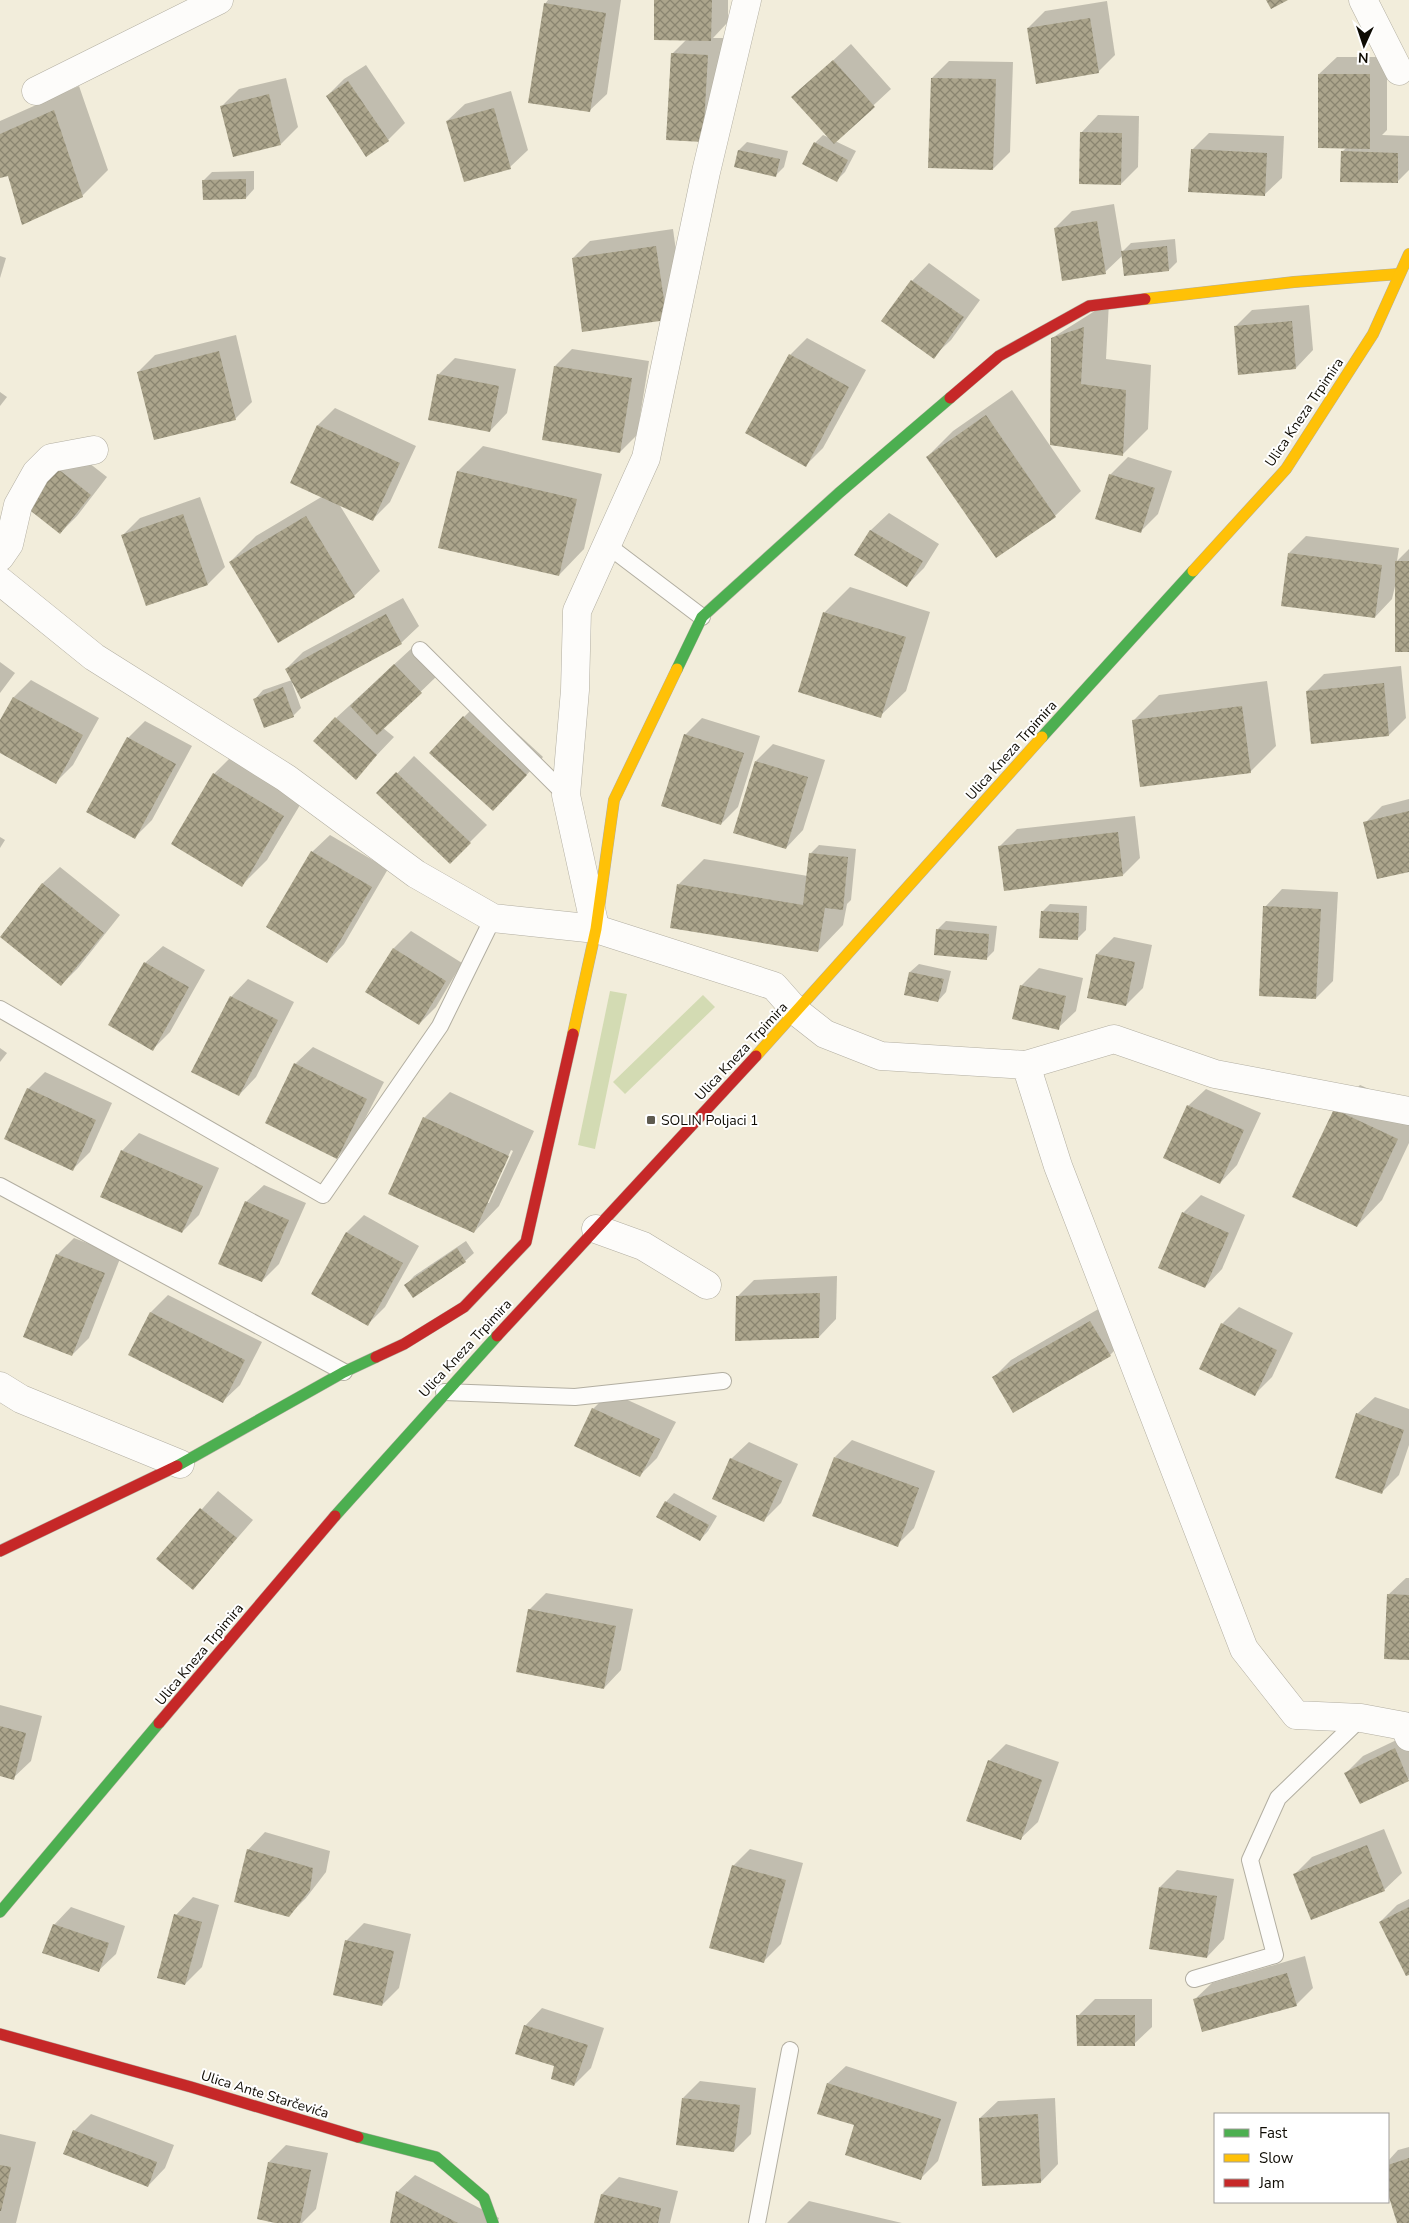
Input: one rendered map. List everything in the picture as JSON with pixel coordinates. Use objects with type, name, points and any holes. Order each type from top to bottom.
[{"type":"street","points":[[36,91],[219,0]]},
{"type":"street","points":[[596,929],[566,795],[575,690],[577,611],[646,458],[704,181],[747,0]]},
{"type":"street","points":[[1363,0],[1399,70]]},
{"type":"street","name":"Ulica Kneza Trpimira","points":[[0,1912],[366,1479],[444,1392],[797,1012],[1019,762],[1286,469],[1373,334],[1409,254]]},
{"type":"street","points":[[0,1551],[180,1464],[344,1372],[404,1344],[464,1307],[526,1242],[596,929],[614,800],[702,617],[839,492],[999,356],[1089,306],[1294,282],[1400,274]]},
{"type":"street","points":[[0,557],[9,544],[18,505],[36,473],[51,458],[94,450]]},
{"type":"street","points":[[0,581],[94,657],[286,778],[416,874],[493,918],[596,929],[774,986],[797,1012],[825,1034],[881,1056],[1026,1065],[1114,1039],[1215,1074],[1409,1111]]},
{"type":"street","points":[[1026,1065],[1058,1166],[1244,1649],[1296,1714],[1362,1718],[1404,1726],[1409,1737]]},
{"type":"street","points":[[596,1229],[643,1246],[707,1285]]},
{"type":"street","points":[[0,1386],[21,1399],[180,1464]]},
{"type":"street","name":"Ulica Ante Starčevića","points":[[0,2034],[192,2087],[323,2128],[436,2157],[484,2198],[492,2223]]},
{"type":"lane","points":[[607,545],[702,617]]},
{"type":"lane","points":[[420,650],[566,795]]},
{"type":"lane","points":[[0,1009],[323,1195],[440,1026],[493,918]]},
{"type":"lane","points":[[0,1186],[344,1372]]},
{"type":"lane","points":[[444,1392],[575,1397],[724,1381]]},
{"type":"lane","points":[[1194,1979],[1275,1954],[1250,1860],[1278,1798],[1362,1718]]},
{"type":"lane","points":[[757,2223],[790,2050]]},
{"type":"green space","points":[[610,991],[627,994],[595,1149],[578,1145]]},
{"type":"green space","points":[[703,995],[715,1007],[625,1094],[613,1082]]},
{"type":"building","points":[[654,0],[712,0],[711,41],[654,40]]},
{"type":"building","points":[[1266,0],[1288,0],[1271,9]]},
{"type":"building","points":[[544,3],[606,13],[590,112],[528,103]]},
{"type":"building","points":[[1090,18],[1099,73],[1036,84],[1027,28]]},
{"type":"building","points":[[671,53],[708,55],[703,142],[666,140]]},
{"type":"building","points":[[833,60],[875,107],[834,144],[791,97]]},
{"type":"building","points":[[1318,74],[1370,74],[1370,149],[1318,148]]},
{"type":"building","points":[[931,78],[996,79],[993,170],[928,168]]},
{"type":"building","points":[[348,81],[389,141],[366,157],[326,96]]},
{"type":"building","points":[[269,94],[281,145],[233,157],[220,106]]},
{"type":"building","points":[[494,108],[511,169],[464,182],[446,121]]},
{"type":"building","points":[[54,110],[83,197],[22,225],[8,176],[0,178],[0,134]]},
{"type":"building","points":[[1080,132],[1122,133],[1121,185],[1079,184]]},
{"type":"building","points":[[814,142],[848,160],[837,182],[802,164]]},
{"type":"building","points":[[1191,149],[1267,153],[1265,196],[1188,192]]},
{"type":"building","points":[[738,150],[780,159],[776,177],[734,167]]},
{"type":"building","points":[[1341,151],[1398,153],[1398,183],[1340,182]]},
{"type":"building","points":[[246,179],[246,199],[203,200],[202,180]]},
{"type":"building","points":[[1097,221],[1106,274],[1062,281],[1054,228]]},
{"type":"building","points":[[656,246],[667,320],[582,332],[572,258]]},
{"type":"building","points":[[1167,246],[1169,271],[1124,276],[1121,251]]},
{"type":"building","points":[[911,280],[964,317],[934,359],[881,321]]},
{"type":"building","points":[[1292,321],[1296,369],[1238,375],[1234,326]]},
{"type":"building","points":[[1084,327],[1081,384],[1126,390],[1123,456],[1050,445],[1051,338]]},
{"type":"building","points":[[219,351],[236,420],[154,440],[137,372]]},
{"type":"building","points":[[789,354],[849,387],[806,467],[745,433]]},
{"type":"building","points":[[554,366],[632,378],[620,453],[542,440]]},
{"type":"building","points":[[437,374],[499,386],[490,432],[428,420]]},
{"type":"building","points":[[986,415],[1056,517],[996,558],[926,457]]},
{"type":"building","points":[[317,425],[400,463],[373,521],[290,483]]},
{"type":"building","points":[[53,465],[91,495],[60,534],[22,504]]},
{"type":"building","points":[[457,471],[577,499],[559,576],[438,548]]},
{"type":"building","points":[[1109,474],[1155,488],[1141,533],[1095,519]]},
{"type":"building","points":[[183,514],[208,585],[146,606],[121,535]]},
{"type":"building","points":[[306,516],[355,597],[278,643],[229,562]]},
{"type":"building","points":[[870,530],[923,561],[907,587],[854,555]]},
{"type":"building","points":[[1288,553],[1382,565],[1375,618],[1281,606]]},
{"type":"building","points":[[1395,561],[1409,561],[1409,652],[1395,652]]},
{"type":"building","points":[[823,612],[906,637],[881,718],[798,692]]},
{"type":"building","points":[[386,614],[402,644],[301,699],[285,669]]},
{"type":"building","points":[[394,664],[422,693],[377,735],[350,706]]},
{"type":"building","points":[[1384,683],[1389,736],[1311,744],[1306,691]]},
{"type":"building","points":[[283,687],[294,717],[264,728],[253,699]]},
{"type":"building","points":[[13,697],[83,735],[56,784],[0,753],[0,720]]},
{"type":"building","points":[[1242,706],[1251,773],[1140,787],[1132,720]]},
{"type":"building","points":[[463,716],[527,775],[493,811],[429,753]]},
{"type":"building","points":[[335,717],[377,755],[356,780],[313,741]]},
{"type":"building","points":[[684,734],[744,753],[721,825],[661,806]]},
{"type":"building","points":[[127,737],[176,764],[135,839],[86,812]]},
{"type":"building","points":[[755,761],[808,777],[786,849],[733,833]]},
{"type":"building","points":[[396,772],[471,843],[450,864],[376,793]]},
{"type":"building","points":[[213,773],[284,816],[242,887],[171,844]]},
{"type":"building","points":[[1409,811],[1409,872],[1377,879],[1363,822]]},
{"type":"building","points":[[1118,832],[1123,876],[1004,891],[998,846]]},
{"type":"building","points":[[311,851],[372,887],[327,963],[266,927]]},
{"type":"building","points":[[809,853],[848,857],[843,910],[825,908],[818,952],[670,928],[677,884],[803,905]]},
{"type":"building","points":[[42,883],[104,933],[61,986],[0,937]]},
{"type":"building","points":[[1263,906],[1321,909],[1316,999],[1259,996]]},
{"type":"building","points":[[1041,911],[1079,913],[1078,940],[1039,938]]},
{"type":"building","points":[[936,929],[989,934],[987,960],[934,955]]},
{"type":"building","points":[[393,948],[446,981],[419,1025],[365,992]]},
{"type":"building","points":[[1096,954],[1135,962],[1126,1006],[1087,998]]},
{"type":"building","points":[[144,962],[189,987],[153,1051],[108,1025]]},
{"type":"building","points":[[909,972],[944,979],[938,1002],[904,995]]},
{"type":"building","points":[[1020,985],[1066,996],[1059,1030],[1012,1019]]},
{"type":"building","points":[[230,996],[278,1020],[239,1096],[191,1072]]},
{"type":"building","points":[[294,1063],[367,1099],[337,1159],[265,1123]]},
{"type":"building","points":[[27,1088],[96,1120],[73,1171],[4,1139]]},
{"type":"building","points":[[1187,1105],[1244,1130],[1220,1184],[1163,1158]]},
{"type":"building","points":[[1334,1109],[1398,1139],[1357,1227],[1292,1197]]},
{"type":"building","points":[[423,1117],[509,1156],[474,1233],[388,1194]]},
{"type":"building","points":[[121,1150],[203,1186],[182,1233],[100,1197]]},
{"type":"building","points":[[245,1201],[289,1220],[262,1282],[218,1264]]},
{"type":"building","points":[[1182,1212],[1229,1233],[1205,1288],[1158,1268]]},
{"type":"building","points":[[346,1232],[403,1263],[368,1326],[311,1294]]},
{"type":"building","points":[[457,1248],[466,1262],[413,1298],[404,1285]]},
{"type":"building","points":[[56,1254],[105,1273],[72,1356],[23,1337]]},
{"type":"building","points":[[820,1293],[819,1338],[735,1341],[736,1296]]},
{"type":"building","points":[[150,1312],[245,1360],[223,1403],[128,1355]]},
{"type":"building","points":[[1090,1321],[1111,1356],[1013,1413],[992,1377]]},
{"type":"building","points":[[1221,1323],[1277,1350],[1255,1396],[1199,1369]]},
{"type":"building","points":[[592,1408],[660,1439],[640,1477],[574,1446]]},
{"type":"building","points":[[1356,1413],[1404,1430],[1382,1494],[1335,1478]]},
{"type":"building","points":[[834,1457],[919,1488],[898,1547],[812,1516]]},
{"type":"building","points":[[730,1458],[782,1481],[764,1522],[712,1499]]},
{"type":"building","points":[[665,1501],[709,1525],[700,1541],[656,1517]]},
{"type":"building","points":[[200,1508],[237,1538],[193,1590],[156,1559]]},
{"type":"building","points":[[1387,1594],[1409,1595],[1409,1660],[1384,1659]]},
{"type":"building","points":[[528,1609],[616,1626],[604,1689],[516,1672]]},
{"type":"building","points":[[0,1726],[26,1733],[14,1780],[0,1776]]},
{"type":"building","points":[[1395,1748],[1409,1781],[1360,1804],[1344,1773]]},
{"type":"building","points":[[988,1760],[1042,1780],[1021,1840],[966,1821]]},
{"type":"building","points":[[1367,1845],[1385,1891],[1311,1920],[1293,1874]]},
{"type":"building","points":[[247,1849],[313,1868],[310,1890],[289,1917],[234,1902]]},
{"type":"building","points":[[732,1865],[786,1880],[764,1963],[709,1948]]},
{"type":"building","points":[[1159,1887],[1217,1896],[1207,1958],[1149,1949]]},
{"type":"building","points":[[1409,1907],[1409,1975],[1406,1976],[1379,1922]]},
{"type":"building","points":[[174,1914],[202,1922],[185,1985],[157,1978]]},
{"type":"building","points":[[53,1924],[109,1943],[99,1972],[42,1953]]},
{"type":"building","points":[[345,1940],[394,1951],[382,2006],[333,1995]]},
{"type":"building","points":[[1287,1973],[1297,2006],[1202,2032],[1193,1999]]},
{"type":"building","points":[[1076,2015],[1135,2015],[1135,2046],[1077,2046]]},
{"type":"building","points":[[524,2025],[588,2045],[574,2086],[551,2079],[554,2066],[515,2054]]},
{"type":"building","points":[[827,2083],[941,2119],[921,2180],[845,2155],[854,2125],[817,2114]]},
{"type":"building","points":[[682,2098],[740,2105],[734,2152],[676,2145]]},
{"type":"building","points":[[1038,2114],[1041,2183],[982,2186],[979,2118]]},
{"type":"building","points":[[73,2130],[157,2162],[148,2187],[63,2154]]},
{"type":"building","points":[[1409,2158],[1409,2223],[1397,2223],[1389,2197],[1389,2165]]},
{"type":"building","points":[[268,2162],[311,2170],[300,2223],[275,2223],[257,2219]]},
{"type":"building","points":[[0,2165],[11,2167],[1,2211],[0,2211]]},
{"type":"building","points":[[396,2191],[458,2223],[390,2223]]},
{"type":"building","points":[[601,2194],[661,2208],[658,2223],[594,2223]]},
{"type":"traffic: fast","points":[[677,669],[702,617],[839,493],[950,398]]},
{"type":"traffic: fast","points":[[1042,737],[1193,571]]},
{"type":"traffic: fast","points":[[335,1516],[497,1336]]},
{"type":"traffic: fast","points":[[177,1466],[344,1372],[376,1357]]},
{"type":"traffic: fast","points":[[0,1912],[159,1723]]},
{"type":"traffic: fast","points":[[358,2137],[436,2157],[484,2198],[493,2223]]},
{"type":"traffic: slow","points":[[1193,571],[1286,469],[1373,334],[1409,254]]},
{"type":"traffic: slow","points":[[1145,299],[1294,282],[1399,274]]},
{"type":"traffic: slow","points":[[573,1034],[596,929],[614,800],[677,669]]},
{"type":"traffic: slow","points":[[756,1056],[1042,737]]},
{"type":"traffic: jam","points":[[950,398],[999,356],[1089,306],[1145,299]]},
{"type":"traffic: jam","points":[[376,1357],[404,1344],[464,1307],[526,1242],[573,1034]]},
{"type":"traffic: jam","points":[[497,1336],[756,1056]]},
{"type":"traffic: jam","points":[[0,1551],[177,1466]]},
{"type":"traffic: jam","points":[[159,1723],[335,1516]]},
{"type":"traffic: jam","points":[[0,2034],[191,2087],[358,2137]]},
{"type":"place","name":"SOLIN Poljaci 1","points":[[651,1120]]}]
